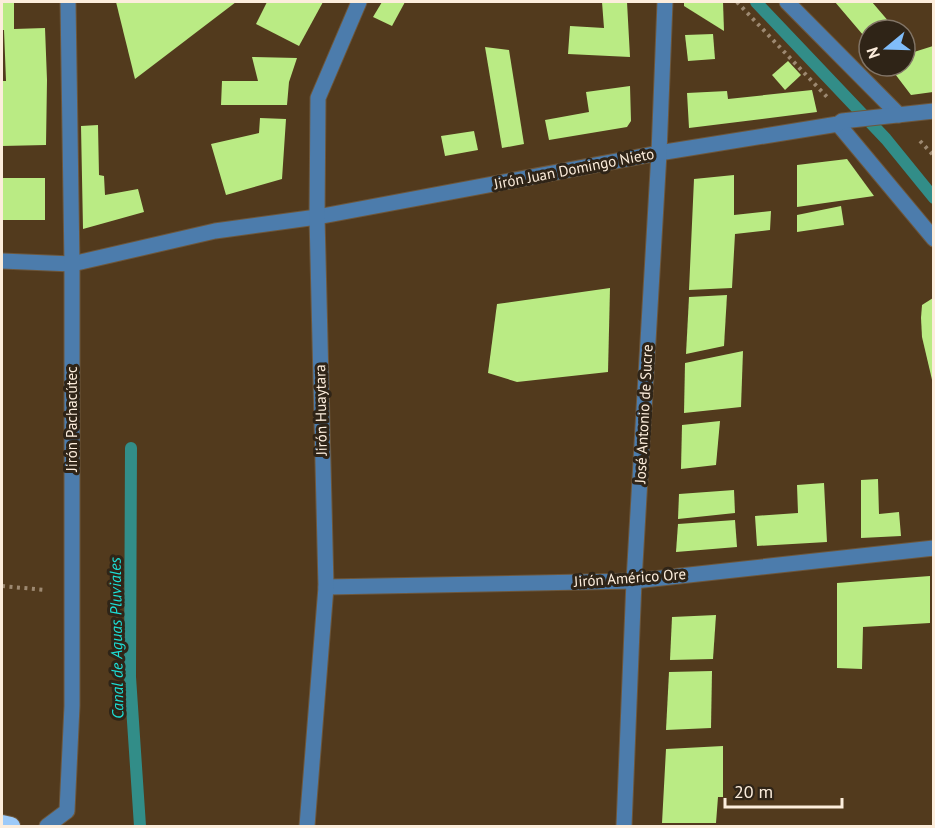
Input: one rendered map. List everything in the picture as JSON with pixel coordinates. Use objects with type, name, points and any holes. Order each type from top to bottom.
[{"type":"highway","points":[[2,824],[11,826]]},
{"type":"street","name":"Jirón Pachacútec","points":[[47,826],[67,811],[72,706],[72,264],[68,2]]},
{"type":"street","name":"Jirón Huaytara","points":[[307,826],[326,587],[317,217],[318,98],[359,2]]},
{"type":"street","name":"José Antonio de Sucre","points":[[624,826],[634,580],[659,153],[664,2]]},
{"type":"street","points":[[787,2],[897,115]]},
{"type":"street","name":"Jirón Juan Domingo Nieto","points":[[2,261],[72,264],[215,231],[317,217],[659,153],[840,123],[933,111]]},
{"type":"street","points":[[840,123],[933,239]]},
{"type":"street","name":"Jirón Américo Ore","points":[[326,587],[634,580],[933,548]]},
{"type":"path","points":[[737,2],[825,93],[840,123]]},
{"type":"path","points":[[2,586],[72,593]]},
{"type":"building","points":[[2,2],[14,2],[14,29],[45,28],[46,145],[2,146],[2,81],[6,81]]},
{"type":"building","points":[[116,2],[236,2],[135,79]]},
{"type":"building","points":[[267,2],[323,2],[299,46],[256,24]]},
{"type":"building","points":[[382,2],[405,2],[392,26],[373,17]]},
{"type":"building","points":[[602,2],[627,2],[630,57],[568,54],[570,26],[604,28]]},
{"type":"building","points":[[684,2],[723,2],[724,31],[684,6]]},
{"type":"building","points":[[835,2],[872,2],[886,18],[857,18],[857,28]]},
{"type":"building","points":[[713,34],[715,59],[688,61],[685,35]]},
{"type":"building","points":[[933,46],[933,92],[911,95],[898,78],[917,78],[917,51]]},
{"type":"building","points":[[485,47],[509,50],[524,144],[502,148]]},
{"type":"building","points":[[252,57],[297,58],[289,82],[287,105],[221,105],[222,81],[258,81]]},
{"type":"building","points":[[788,61],[801,75],[785,90],[772,75]]},
{"type":"building","points":[[630,86],[631,121],[627,127],[549,140],[545,120],[589,112],[586,92]]},
{"type":"building","points":[[812,90],[817,112],[689,128],[687,93],[727,91],[728,99]]},
{"type":"building","points":[[260,118],[286,119],[282,179],[226,195],[211,144],[259,133]]},
{"type":"building","points":[[98,125],[99,175],[104,176],[105,195],[138,189],[144,212],[83,229],[81,126]]},
{"type":"building","points":[[474,131],[478,150],[445,156],[441,136]]},
{"type":"building","points":[[847,159],[874,196],[797,207],[797,165]]},
{"type":"building","points":[[734,175],[734,215],[771,211],[770,230],[735,234],[732,288],[689,290],[694,179]]},
{"type":"building","points":[[2,178],[45,178],[45,220],[2,220]]},
{"type":"building","points":[[841,206],[844,225],[797,232],[797,215]]},
{"type":"building","points":[[610,288],[608,372],[517,382],[488,373],[497,304]]},
{"type":"building","points":[[727,295],[724,346],[686,354],[689,297]]},
{"type":"building","points":[[933,298],[933,384],[922,337],[921,318],[922,305]]},
{"type":"building","points":[[743,351],[741,407],[684,413],[685,363]]},
{"type":"building","points":[[720,421],[716,465],[681,469],[682,425]]},
{"type":"building","points":[[878,479],[879,514],[899,512],[901,536],[861,538],[861,480]]},
{"type":"building","points":[[824,483],[827,542],[757,546],[755,516],[798,513],[797,485]]},
{"type":"building","points":[[734,490],[735,513],[678,519],[679,494]]},
{"type":"building","points":[[735,520],[737,547],[676,552],[678,524]]},
{"type":"building","points":[[930,576],[930,623],[863,627],[862,669],[837,668],[837,583]]},
{"type":"building","points":[[716,615],[713,659],[670,660],[672,617]]},
{"type":"building","points":[[712,671],[711,728],[666,730],[669,672]]},
{"type":"building","points":[[723,746],[723,797],[718,797],[716,823],[662,823],[666,749]]},
{"type":"waterway","points":[[756,2],[886,139],[934,198]]},
{"type":"waterway","name":"Canal de Aguas Pluviales","points":[[131,448],[130,677],[140,826]]}]
